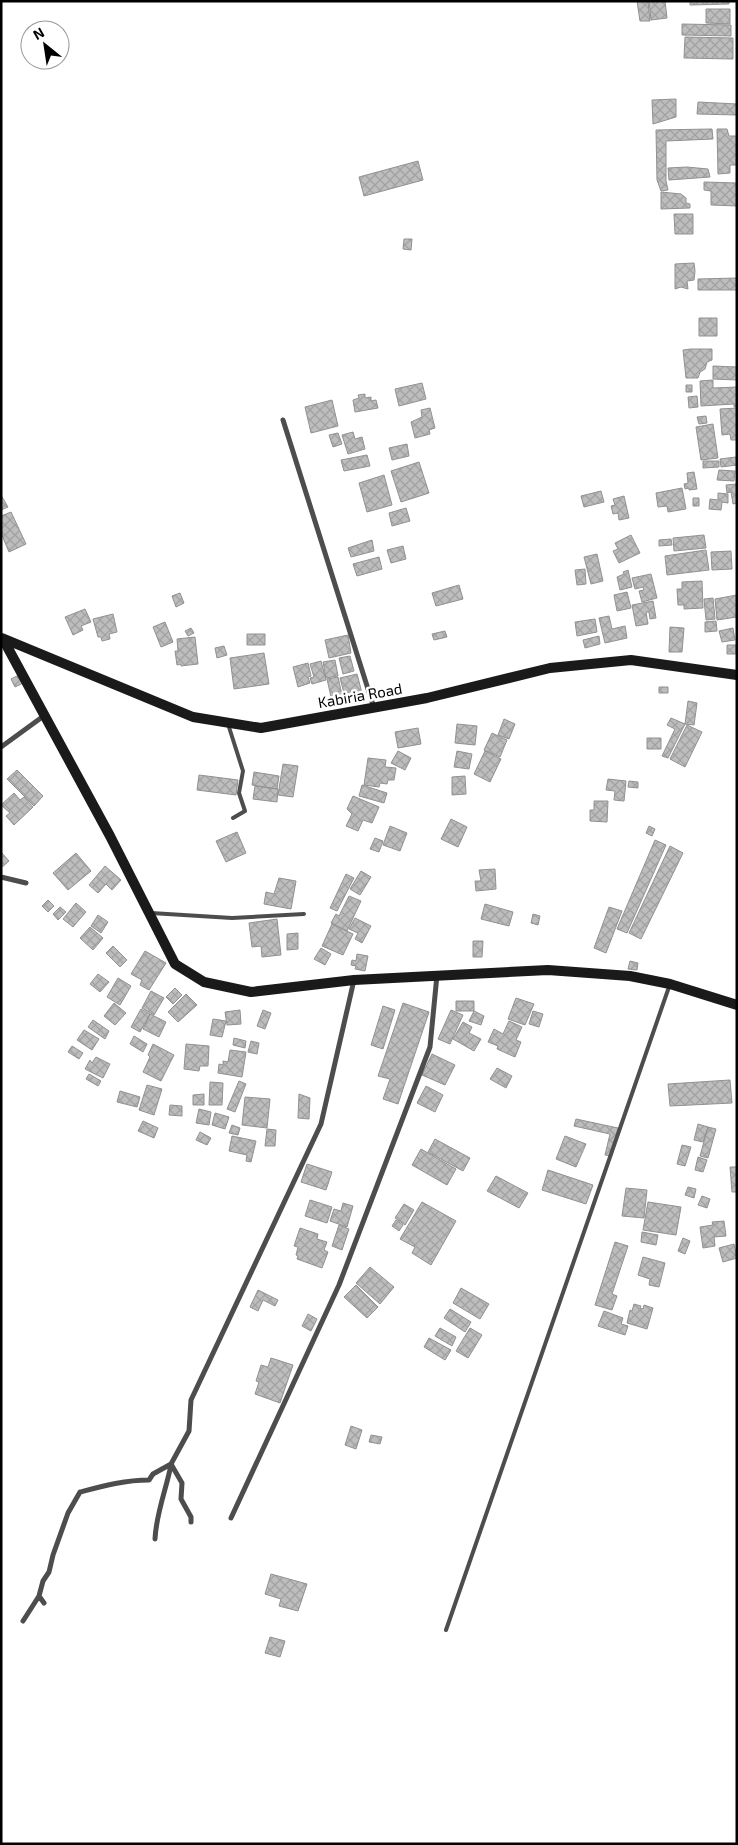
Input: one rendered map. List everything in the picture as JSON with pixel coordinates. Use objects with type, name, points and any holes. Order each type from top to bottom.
[{"type":"main road","name":"Kabiria Road","points":[[2,637],[193,717],[261,728],[427,698],[550,668],[631,660],[737,675]]},
{"type":"main road","points":[[2,637],[110,836],[175,964],[204,982],[251,992],[354,980],[548,970],[630,976],[670,984],[737,1006]]},
{"type":"street","points":[[283,420],[374,708]]},
{"type":"street","points":[[1,747],[45,715]]},
{"type":"street","points":[[1,877],[26,883]]},
{"type":"street","points":[[231,1518],[339,1285],[430,1047],[437,975]]},
{"type":"street","points":[[155,1539],[158,1512],[166,1489],[171,1464],[188,1431],[191,1400],[321,1124],[354,980]]},
{"type":"street","points":[[171,1464],[182,1483],[182,1499],[191,1517],[191,1522]]},
{"type":"street","points":[[23,1621],[39,1596],[68,1514],[80,1492],[135,1479],[149,1480],[153,1474],[171,1464]]},
{"type":"street","points":[[39,1596],[44,1603]]},
{"type":"lane","points":[[228,722],[244,771],[239,793],[245,811],[233,818]]},
{"type":"lane","points":[[148,913],[232,918],[304,914]]},
{"type":"lane","points":[[446,1630],[670,984]]},
{"type":"building","points":[[637,1],[648,1],[650,21],[640,21]]},
{"type":"building","points":[[649,1],[665,1],[667,18],[651,20]]},
{"type":"building","points":[[690,1],[729,1],[729,4],[690,5]]},
{"type":"building","points":[[706,9],[730,9],[730,24],[706,23]]},
{"type":"building","points":[[682,24],[731,25],[731,36],[682,35]]},
{"type":"building","points":[[685,37],[733,38],[733,59],[684,58]]},
{"type":"building","points":[[676,99],[676,117],[653,124],[652,100]]},
{"type":"building","points":[[698,102],[737,104],[737,115],[697,114]]},
{"type":"building","points":[[712,129],[713,139],[666,141],[666,181],[668,190],[661,191],[657,180],[656,130]]},
{"type":"building","points":[[717,129],[727,129],[729,136],[737,136],[737,165],[730,165],[730,173],[718,174]]},
{"type":"building","points":[[418,161],[423,180],[364,196],[359,177]]},
{"type":"building","points":[[668,168],[708,169],[710,177],[669,180]]},
{"type":"building","points":[[704,182],[737,183],[737,206],[711,205],[711,191],[704,190]]},
{"type":"building","points":[[661,192],[681,194],[686,198],[686,203],[690,204],[690,208],[661,209]]},
{"type":"building","points":[[674,214],[693,214],[693,234],[675,234]]},
{"type":"building","points":[[404,239],[412,239],[411,250],[403,249]]},
{"type":"building","points":[[694,263],[694,280],[687,281],[688,289],[681,287],[675,289],[675,264]]},
{"type":"building","points":[[737,278],[737,290],[698,290],[698,279]]},
{"type":"building","points":[[699,318],[717,318],[717,336],[699,336]]},
{"type":"building","points":[[712,349],[712,360],[707,362],[705,369],[700,372],[698,378],[686,378],[683,350]]},
{"type":"building","points":[[713,366],[737,367],[737,380],[713,379]]},
{"type":"building","points":[[713,380],[713,388],[737,387],[737,407],[734,407],[734,404],[701,406],[700,381]]},
{"type":"building","points":[[422,383],[426,399],[399,406],[395,389]]},
{"type":"building","points":[[686,385],[692,385],[692,392],[686,392]]},
{"type":"building","points":[[365,394],[365,398],[371,397],[371,401],[376,400],[378,408],[355,412],[353,400],[359,398],[358,395]]},
{"type":"building","points":[[697,396],[698,407],[689,408],[688,397]]},
{"type":"building","points":[[332,400],[338,426],[311,433],[305,407]]},
{"type":"building","points":[[430,408],[435,428],[429,430],[430,434],[415,438],[411,422],[422,417],[421,410]]},
{"type":"building","points":[[737,408],[737,440],[731,440],[730,434],[722,435],[720,409]]},
{"type":"building","points":[[706,416],[707,423],[699,424],[697,417]]},
{"type":"building","points":[[713,424],[718,458],[701,460],[696,427]]},
{"type":"building","points":[[353,432],[355,439],[362,437],[365,449],[348,454],[342,435]]},
{"type":"building","points":[[338,433],[342,444],[333,447],[329,435]]},
{"type":"building","points":[[407,444],[409,456],[392,460],[389,448]]},
{"type":"building","points":[[367,455],[370,466],[344,471],[341,460]]},
{"type":"building","points":[[736,457],[737,465],[721,467],[720,459]]},
{"type":"building","points":[[703,461],[719,461],[719,467],[703,468]]},
{"type":"building","points":[[419,462],[429,493],[401,502],[391,471]]},
{"type":"building","points":[[719,470],[735,471],[734,481],[717,480]]},
{"type":"building","points":[[694,472],[697,489],[685,489],[684,484],[688,483],[687,473]]},
{"type":"building","points":[[384,475],[392,505],[367,512],[359,483]]},
{"type":"building","points":[[737,484],[737,503],[733,504],[731,492],[727,493],[726,485]]},
{"type":"building","points":[[682,488],[686,509],[668,512],[667,506],[658,507],[656,493]]},
{"type":"building","points":[[601,491],[604,502],[584,507],[581,496]]},
{"type":"building","points":[[718,493],[728,494],[728,503],[722,502],[721,510],[709,509],[710,499],[718,500]]},
{"type":"building","points":[[1,495],[8,507],[1,510]]},
{"type":"building","points":[[624,496],[629,518],[619,520],[618,513],[613,514],[611,506],[615,505],[613,499]]},
{"type":"building","points":[[693,498],[699,498],[699,506],[693,506]]},
{"type":"building","points":[[406,508],[410,521],[392,526],[389,513]]},
{"type":"building","points":[[11,512],[26,544],[9,552],[1,533],[1,516]]},
{"type":"building","points":[[631,535],[640,553],[619,563],[613,551],[618,549],[615,543]]},
{"type":"building","points":[[704,535],[706,548],[674,551],[673,538]]},
{"type":"building","points":[[671,539],[672,545],[659,546],[659,540]]},
{"type":"building","points":[[372,540],[374,551],[351,557],[348,548]]},
{"type":"building","points":[[403,546],[406,559],[391,563],[387,550]]},
{"type":"building","points":[[706,550],[709,570],[667,575],[665,556]]},
{"type":"building","points":[[731,551],[732,569],[712,570],[711,552]]},
{"type":"building","points":[[597,554],[603,581],[591,584],[584,557]]},
{"type":"building","points":[[379,557],[382,569],[357,576],[353,564]]},
{"type":"building","points":[[585,569],[586,584],[577,585],[575,570]]},
{"type":"building","points":[[628,570],[632,587],[620,590],[617,577]]},
{"type":"building","points":[[651,574],[657,598],[642,602],[639,591],[644,590],[643,587],[635,589],[632,578]]},
{"type":"building","points":[[702,581],[703,608],[684,609],[684,605],[678,605],[677,589],[682,589],[682,582]]},
{"type":"building","points":[[459,585],[463,599],[436,606],[432,593]]},
{"type":"building","points":[[627,592],[631,608],[617,611],[614,595]]},
{"type":"building","points":[[180,593],[184,603],[176,607],[172,596]]},
{"type":"building","points":[[737,595],[737,617],[717,620],[715,599]]},
{"type":"building","points":[[713,598],[715,619],[706,620],[704,599]]},
{"type":"building","points":[[653,601],[656,618],[650,619],[649,612],[646,612],[648,624],[636,626],[632,605]]},
{"type":"building","points":[[85,609],[91,622],[81,626],[83,630],[73,635],[65,617]]},
{"type":"building","points":[[113,614],[117,632],[109,634],[110,639],[102,641],[101,637],[98,637],[93,619]]},
{"type":"building","points":[[609,616],[612,629],[625,626],[627,638],[605,643],[599,618]]},
{"type":"building","points":[[595,619],[597,632],[577,636],[575,622]]},
{"type":"building","points":[[716,621],[717,631],[705,632],[705,622]]},
{"type":"building","points":[[165,622],[173,642],[161,647],[153,627]]},
{"type":"building","points":[[670,627],[684,628],[682,652],[669,652]]},
{"type":"building","points":[[191,628],[194,633],[188,636],[185,631]]},
{"type":"building","points":[[733,628],[735,640],[722,642],[719,631]]},
{"type":"building","points":[[445,631],[447,637],[434,640],[432,634]]},
{"type":"building","points":[[247,634],[265,634],[265,645],[247,645]]},
{"type":"building","points":[[348,635],[351,653],[329,658],[325,640]]},
{"type":"building","points":[[599,636],[600,644],[585,648],[583,640]]},
{"type":"building","points":[[195,637],[198,664],[177,665],[175,651],[178,651],[177,639]]},
{"type":"building","points":[[727,645],[736,645],[736,654],[727,654]]},
{"type":"building","points":[[224,646],[227,655],[217,658],[215,648]]},
{"type":"building","points":[[264,653],[269,684],[234,689],[230,658]]},
{"type":"building","points":[[350,656],[354,671],[343,674],[339,658]]},
{"type":"building","points":[[335,660],[338,676],[326,678],[323,662]]},
{"type":"building","points":[[321,661],[326,680],[312,684],[310,678],[314,677],[310,664]]},
{"type":"building","points":[[308,663],[311,676],[308,677],[310,683],[298,687],[293,667]]},
{"type":"building","points":[[357,674],[362,693],[345,697],[340,678]]},
{"type":"building","points":[[19,675],[23,683],[15,687],[11,679]]},
{"type":"building","points":[[338,677],[342,695],[331,697],[327,679]]},
{"type":"building","points":[[659,687],[668,687],[668,693],[659,693]]},
{"type":"building","points":[[688,701],[697,703],[694,725],[685,724]]},
{"type":"building","points":[[671,718],[685,724],[668,758],[662,756],[675,729],[667,725]]},
{"type":"building","points":[[504,719],[515,724],[509,739],[498,735]]},
{"type":"building","points":[[457,724],[477,726],[475,745],[455,743]]},
{"type":"building","points":[[687,725],[702,732],[685,767],[670,759]]},
{"type":"building","points":[[418,728],[421,744],[398,748],[395,732]]},
{"type":"building","points":[[492,733],[507,740],[500,757],[484,750]]},
{"type":"building","points":[[647,738],[661,738],[661,749],[647,749]]},
{"type":"building","points":[[398,751],[411,758],[405,770],[391,763]]},
{"type":"building","points":[[457,751],[472,754],[469,769],[454,767]]},
{"type":"building","points":[[485,751],[501,759],[490,782],[474,774]]},
{"type":"building","points":[[368,758],[386,760],[385,767],[396,768],[394,780],[388,780],[387,784],[380,783],[379,787],[364,785]]},
{"type":"building","points":[[283,764],[298,766],[293,797],[278,795]]},
{"type":"building","points":[[17,770],[43,796],[34,806],[7,779]]},
{"type":"building","points":[[254,772],[279,776],[277,789],[252,785]]},
{"type":"building","points":[[199,775],[238,780],[236,795],[197,790]]},
{"type":"building","points":[[465,776],[466,794],[452,795],[452,777]]},
{"type":"building","points":[[608,779],[626,781],[624,801],[614,800],[615,791],[606,790]]},
{"type":"building","points":[[629,781],[638,782],[638,788],[628,787]]},
{"type":"building","points":[[362,785],[387,793],[384,803],[359,796]]},
{"type":"building","points":[[255,786],[278,789],[277,802],[253,799]]},
{"type":"building","points":[[14,793],[20,800],[24,797],[33,807],[14,825],[6,816],[10,813],[1,805]]},
{"type":"building","points":[[353,796],[379,807],[372,823],[363,820],[358,831],[346,826],[352,814],[347,809]]},
{"type":"building","points":[[594,801],[608,801],[607,822],[590,821],[590,810],[594,810]]},
{"type":"building","points":[[451,819],[467,827],[458,847],[441,839]]},
{"type":"building","points":[[390,826],[407,833],[400,851],[383,845]]},
{"type":"building","points":[[649,826],[655,829],[652,836],[646,833]]},
{"type":"building","points":[[237,832],[246,853],[226,862],[216,841]]},
{"type":"building","points":[[375,838],[383,841],[379,852],[370,849]]},
{"type":"building","points":[[655,840],[666,845],[627,933],[617,929]]},
{"type":"building","points":[[670,846],[683,853],[641,939],[629,933]]},
{"type":"building","points":[[1,852],[9,861],[1,868]]},
{"type":"building","points":[[76,853],[91,871],[68,890],[53,873]]},
{"type":"building","points":[[105,866],[121,880],[112,890],[106,884],[98,893],[89,885]]},
{"type":"building","points":[[495,869],[496,889],[476,891],[475,881],[481,881],[479,870]]},
{"type":"building","points":[[361,871],[371,877],[360,895],[350,889]]},
{"type":"building","points":[[346,874],[354,878],[337,911],[330,908]]},
{"type":"building","points":[[279,878],[296,881],[291,909],[264,904],[266,892],[274,894]]},
{"type":"building","points":[[349,896],[361,901],[347,931],[331,923],[336,914],[339,916]]},
{"type":"building","points":[[48,900],[54,906],[48,912],[42,906]]},
{"type":"building","points":[[76,903],[86,912],[73,927],[63,919]]},
{"type":"building","points":[[485,904],[513,912],[509,926],[481,919]]},
{"type":"building","points":[[60,907],[66,912],[58,920],[53,914]]},
{"type":"building","points":[[609,907],[622,911],[606,953],[594,948]]},
{"type":"building","points":[[533,914],[540,916],[538,925],[531,923]]},
{"type":"building","points":[[98,915],[108,922],[101,933],[91,926]]},
{"type":"building","points":[[355,918],[371,926],[362,943],[355,939],[358,933],[349,929]]},
{"type":"building","points":[[277,919],[281,955],[262,957],[261,946],[252,947],[249,923]]},
{"type":"building","points":[[332,924],[353,934],[343,955],[322,946]]},
{"type":"building","points":[[90,927],[103,938],[93,950],[80,938]]},
{"type":"building","points":[[298,933],[298,949],[287,950],[287,934]]},
{"type":"building","points":[[473,941],[483,941],[482,957],[473,957]]},
{"type":"building","points":[[113,946],[127,960],[120,967],[106,953]]},
{"type":"building","points":[[321,948],[331,954],[325,965],[314,959]]},
{"type":"building","points":[[145,951],[166,963],[149,990],[140,985],[142,980],[131,974]]},
{"type":"building","points":[[357,954],[368,956],[365,971],[355,969],[356,966],[351,965],[352,960],[356,961]]},
{"type":"building","points":[[630,961],[638,963],[637,970],[628,969]]},
{"type":"building","points":[[98,974],[109,982],[100,992],[90,984]]},
{"type":"building","points":[[118,978],[131,986],[120,1005],[107,997]]},
{"type":"building","points":[[175,988],[182,995],[173,1004],[166,997]]},
{"type":"building","points":[[151,991],[164,998],[154,1015],[142,1008]]},
{"type":"building","points":[[186,994],[197,1005],[178,1022],[168,1012]]},
{"type":"building","points":[[516,998],[534,1004],[525,1025],[508,1019]]},
{"type":"building","points":[[456,1001],[474,1001],[474,1011],[456,1011]]},
{"type":"building","points":[[114,1003],[126,1013],[115,1025],[104,1016]]},
{"type":"building","points":[[403,1003],[429,1012],[398,1104],[383,1099],[390,1079],[378,1076]]},
{"type":"building","points":[[383,1006],[395,1010],[383,1049],[371,1045]]},
{"type":"building","points":[[141,1009],[150,1014],[140,1032],[131,1027]]},
{"type":"building","points":[[240,1010],[241,1024],[227,1025],[225,1012]]},
{"type":"building","points":[[263,1010],[271,1013],[265,1029],[257,1026]]},
{"type":"building","points":[[451,1010],[463,1015],[450,1044],[438,1039]]},
{"type":"building","points":[[474,1011],[484,1016],[481,1025],[469,1021]]},
{"type":"building","points":[[533,1011],[543,1014],[539,1027],[529,1024]]},
{"type":"building","points":[[150,1014],[166,1022],[159,1037],[143,1029]]},
{"type":"building","points":[[213,1019],[226,1021],[222,1037],[210,1035]]},
{"type":"building","points":[[93,1020],[109,1031],[105,1039],[88,1027]]},
{"type":"building","points":[[509,1021],[522,1027],[516,1040],[521,1042],[515,1057],[497,1049],[498,1046],[488,1042],[494,1029],[503,1034]]},
{"type":"building","points":[[463,1022],[472,1027],[469,1033],[481,1039],[474,1051],[453,1039]]},
{"type":"building","points":[[84,1030],[99,1039],[92,1050],[77,1040]]},
{"type":"building","points":[[134,1036],[147,1044],[143,1052],[130,1044]]},
{"type":"building","points":[[234,1038],[246,1041],[245,1048],[233,1045]]},
{"type":"building","points":[[251,1041],[259,1043],[257,1054],[248,1052]]},
{"type":"building","points":[[153,1044],[174,1055],[161,1081],[143,1072],[150,1057],[148,1055]]},
{"type":"building","points":[[186,1044],[209,1046],[208,1066],[200,1066],[199,1071],[184,1069]]},
{"type":"building","points":[[72,1046],[83,1053],[79,1059],[68,1052]]},
{"type":"building","points":[[230,1050],[246,1052],[242,1077],[218,1073],[219,1064],[223,1065],[223,1061],[228,1062]]},
{"type":"building","points":[[432,1054],[455,1065],[445,1085],[422,1075]]},
{"type":"building","points":[[96,1057],[110,1064],[103,1078],[85,1069],[90,1060],[92,1063]]},
{"type":"building","points":[[497,1068],[512,1076],[506,1088],[490,1079]]},
{"type":"building","points":[[89,1074],[101,1081],[98,1086],[86,1079]]},
{"type":"building","points":[[730,1080],[732,1103],[670,1106],[668,1084]]},
{"type":"building","points":[[239,1081],[246,1084],[235,1112],[227,1109]]},
{"type":"building","points":[[210,1082],[223,1083],[222,1105],[209,1105]]},
{"type":"building","points":[[147,1085],[162,1089],[154,1115],[139,1110]]},
{"type":"building","points":[[426,1086],[443,1095],[435,1112],[417,1103]]},
{"type":"building","points":[[120,1091],[140,1097],[137,1107],[117,1102]]},
{"type":"building","points":[[204,1094],[204,1105],[193,1105],[193,1095]]},
{"type":"building","points":[[299,1094],[310,1098],[309,1119],[298,1118]]},
{"type":"building","points":[[245,1097],[270,1099],[267,1128],[242,1125]]},
{"type":"building","points":[[170,1105],[182,1106],[182,1116],[169,1115]]},
{"type":"building","points":[[199,1109],[211,1112],[209,1125],[196,1123]]},
{"type":"building","points":[[215,1113],[229,1117],[225,1129],[212,1125]]},
{"type":"building","points":[[576,1119],[618,1128],[612,1156],[605,1155],[610,1134],[574,1126]]},
{"type":"building","points":[[143,1121],[158,1128],[154,1138],[138,1131]]},
{"type":"building","points":[[698,1124],[708,1127],[703,1142],[694,1140]]},
{"type":"building","points":[[232,1125],[240,1128],[238,1135],[229,1133]]},
{"type":"building","points":[[708,1127],[716,1129],[708,1158],[700,1156]]},
{"type":"building","points":[[267,1129],[276,1130],[275,1146],[265,1146]]},
{"type":"building","points":[[200,1132],[211,1138],[207,1145],[196,1140]]},
{"type":"building","points":[[232,1136],[256,1141],[251,1162],[246,1161],[247,1155],[229,1151]]},
{"type":"building","points":[[565,1136],[586,1144],[576,1167],[556,1159]]},
{"type":"building","points":[[435,1139],[470,1158],[463,1171],[428,1152]]},
{"type":"building","points":[[682,1145],[691,1147],[685,1166],[677,1164]]},
{"type":"building","points":[[421,1149],[456,1169],[447,1185],[412,1165]]},
{"type":"building","points":[[698,1157],[707,1160],[703,1172],[695,1170]]},
{"type":"building","points":[[307,1164],[332,1172],[326,1190],[301,1182]]},
{"type":"building","points":[[730,1167],[737,1167],[737,1192],[732,1192]]},
{"type":"building","points":[[548,1170],[593,1185],[586,1204],[542,1190]]},
{"type":"building","points":[[496,1176],[528,1193],[519,1208],[487,1191]]},
{"type":"building","points":[[688,1187],[696,1189],[694,1198],[685,1195]]},
{"type":"building","points":[[626,1188],[647,1190],[644,1218],[622,1216]]},
{"type":"building","points":[[702,1196],[710,1199],[707,1208],[698,1205]]},
{"type":"building","points":[[310,1200],[332,1207],[327,1223],[305,1216]]},
{"type":"building","points":[[422,1202],[456,1221],[431,1265],[412,1253],[415,1247],[400,1239]]},
{"type":"building","points":[[648,1202],[681,1207],[676,1235],[643,1230]]},
{"type":"building","points":[[343,1203],[353,1206],[347,1227],[330,1221],[334,1209],[341,1211]]},
{"type":"building","points":[[404,1204],[414,1210],[405,1225],[395,1218]]},
{"type":"building","points":[[396,1220],[403,1225],[399,1231],[392,1226]]},
{"type":"building","points":[[724,1221],[726,1236],[714,1237],[715,1246],[703,1248],[700,1227],[713,1225],[712,1222]]},
{"type":"building","points":[[339,1225],[349,1229],[342,1250],[332,1246]]},
{"type":"building","points":[[300,1228],[318,1234],[317,1239],[327,1242],[324,1250],[328,1252],[322,1268],[297,1259],[298,1247],[294,1246]]},
{"type":"building","points":[[642,1232],[658,1235],[656,1245],[641,1242]]},
{"type":"building","points":[[683,1238],[690,1241],[685,1254],[678,1251]]},
{"type":"building","points":[[615,1242],[628,1246],[612,1294],[617,1296],[612,1310],[595,1305]]},
{"type":"building","points":[[734,1244],[737,1258],[723,1262],[719,1248]]},
{"type":"building","points":[[643,1257],[665,1263],[659,1287],[649,1285],[650,1279],[638,1275]]},
{"type":"building","points":[[370,1267],[394,1287],[380,1304],[356,1283]]},
{"type":"building","points":[[356,1285],[378,1307],[367,1318],[344,1297]]},
{"type":"building","points":[[461,1288],[489,1304],[480,1319],[453,1303]]},
{"type":"building","points":[[258,1290],[278,1300],[275,1306],[263,1300],[258,1311],[250,1307]]},
{"type":"building","points":[[634,1304],[641,1306],[640,1308],[643,1309],[644,1305],[653,1308],[647,1329],[627,1323],[630,1310],[632,1311]]},
{"type":"building","points":[[450,1309],[471,1322],[465,1332],[444,1318]]},
{"type":"building","points":[[604,1311],[623,1318],[621,1324],[628,1326],[625,1335],[598,1326]]},
{"type":"building","points":[[308,1314],[317,1319],[311,1331],[302,1326]]},
{"type":"building","points":[[440,1328],[456,1337],[452,1346],[435,1336]]},
{"type":"building","points":[[470,1328],[482,1335],[468,1358],[456,1351]]},
{"type":"building","points":[[429,1338],[451,1350],[445,1360],[424,1347]]},
{"type":"building","points":[[271,1358],[293,1365],[280,1403],[255,1394],[259,1382],[256,1381],[261,1365],[268,1367]]},
{"type":"building","points":[[351,1426],[362,1430],[356,1449],[345,1445]]},
{"type":"building","points":[[371,1435],[382,1437],[380,1444],[369,1442]]},
{"type":"building","points":[[271,1574],[307,1584],[298,1611],[279,1606],[281,1599],[265,1594]]},
{"type":"building","points":[[270,1637],[285,1641],[280,1657],[265,1653]]}]
